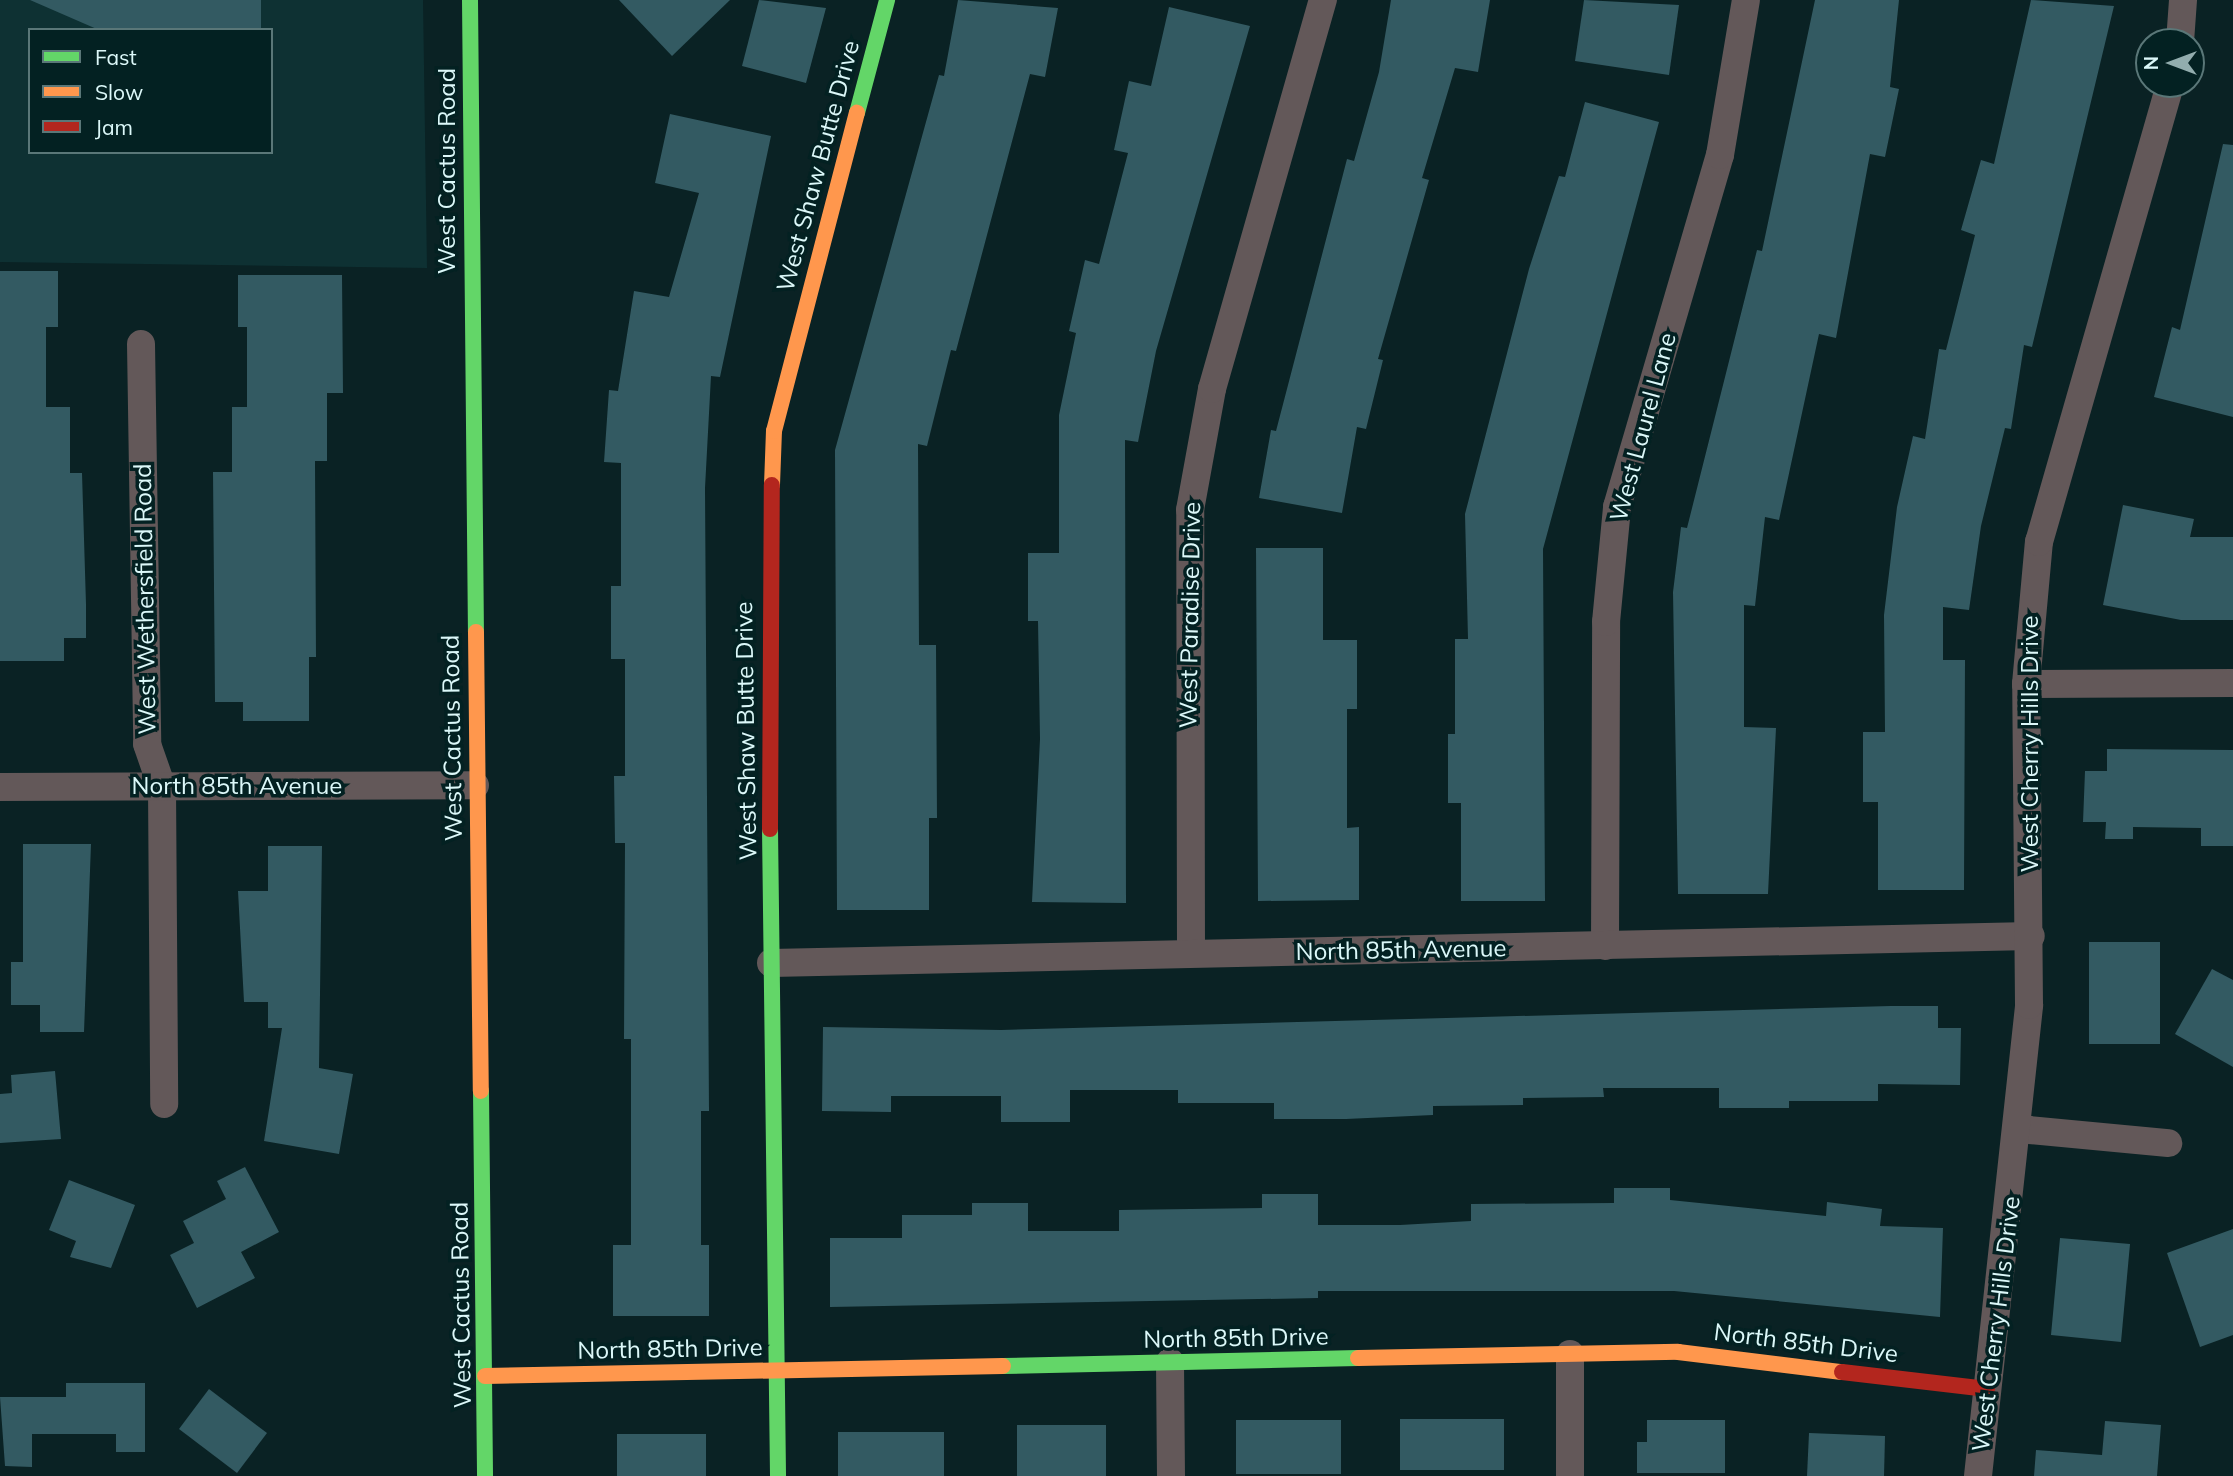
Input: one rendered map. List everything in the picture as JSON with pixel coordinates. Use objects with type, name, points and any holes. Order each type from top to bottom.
[{"type":"street","name":"West Cactus Road","points":[[470,0],[474,785],[485,1476]]},
{"type":"street","name":"West Shaw Butte Drive","points":[[778,1476],[766,592],[774,431],[887,0]]},
{"type":"street","name":"West Paradise Drive","points":[[1191,953],[1190,510],[1212,388],[1323,0]]},
{"type":"street","name":"West Laurel Lane","points":[[1605,946],[1606,622],[1617,507],[1720,155],[1746,0]]},
{"type":"street","points":[[2181,28],[2183,0]]},
{"type":"street","name":"West Cherry Hills Drive","points":[[1978,1476],[2018,1129],[2031,936],[2026,684],[2039,542],[2166,98]]},
{"type":"street","name":"West Wethersfield Road","points":[[141,344],[147,744],[162,787],[164,1104]]},
{"type":"street","points":[[2026,684],[2233,683]]},
{"type":"street","name":"North 85th Avenue","points":[[0,787],[474,785]]},
{"type":"street","name":"North 85th Avenue","points":[[771,963],[2031,936]]},
{"type":"street","points":[[2018,1129],[2168,1143]]},
{"type":"street","name":"North 85th Drive","points":[[485,1376],[1709,1353],[1987,1389]]},
{"type":"street","points":[[1570,1354],[1570,1476]]},
{"type":"street","points":[[1170,1362],[1171,1476]]},
{"type":"shaded area","points":[[0,0],[423,0],[427,268],[0,262]]},
{"type":"building","points":[[30,0],[261,0],[261,28],[94,28]]},
{"type":"building","points":[[619,0],[730,0],[672,56]]},
{"type":"building","points":[[759,0],[826,8],[806,83],[742,66]]},
{"type":"building","points":[[958,0],[1058,8],[1045,77],[1030,74],[956,351],[951,350],[927,446],[918,444],[919,645],[936,645],[937,818],[929,818],[929,910],[837,910],[835,450],[939,75],[944,76]]},
{"type":"building","points":[[1391,0],[1490,0],[1478,72],[1455,68],[1422,178],[1429,180],[1378,359],[1383,360],[1366,429],[1357,427],[1342,513],[1259,498],[1271,430],[1276,431],[1347,159],[1354,161],[1379,72]]},
{"type":"building","points":[[1584,0],[1679,5],[1669,75],[1575,61]]},
{"type":"building","points":[[1815,0],[1899,0],[1890,87],[1899,89],[1885,157],[1870,154],[1836,338],[1819,334],[1779,520],[1765,517],[1755,606],[1744,605],[1744,727],[1776,728],[1768,894],[1678,894],[1673,592],[1681,527],[1687,528],[1757,250],[1762,251]]},
{"type":"building","points":[[2031,0],[2114,6],[2032,347],[2024,345],[2011,429],[2005,428],[1981,526],[1969,610],[1943,607],[1943,660],[1965,660],[1964,890],[1878,890],[1878,802],[1863,802],[1863,732],[1885,732],[1884,615],[1897,507],[1913,436],[1925,439],[1939,349],[1946,350],[1975,235],[1961,230],[1981,160],[1994,164]]},
{"type":"building","points":[[1169,7],[1250,26],[1156,351],[1138,442],[1125,440],[1126,903],[1032,902],[1040,739],[1038,621],[1028,621],[1028,553],[1059,553],[1059,415],[1076,333],[1069,331],[1085,260],[1099,264],[1128,153],[1114,150],[1129,81],[1151,86]]},
{"type":"building","points":[[1585,102],[1659,122],[1543,549],[1545,901],[1461,901],[1461,803],[1448,803],[1448,734],[1455,734],[1455,639],[1468,639],[1465,514],[1529,269],[1559,176],[1565,177]]},
{"type":"building","points":[[670,114],[771,136],[720,377],[711,376],[705,488],[709,1111],[701,1111],[701,1245],[709,1245],[709,1316],[613,1316],[613,1245],[631,1245],[631,1039],[624,1039],[625,843],[615,843],[614,776],[625,776],[625,659],[611,659],[611,586],[621,586],[621,463],[604,462],[609,390],[618,391],[634,291],[669,297],[699,193],[655,183]]},
{"type":"building","points":[[2223,144],[2233,145],[2233,417],[2154,397],[2172,327],[2180,330]]},
{"type":"building","points":[[0,271],[58,271],[58,327],[46,327],[46,407],[70,407],[70,473],[82,473],[86,604],[86,638],[64,638],[64,661],[0,661]]},
{"type":"building","points":[[238,275],[342,275],[343,393],[327,393],[327,461],[315,461],[316,657],[309,657],[309,721],[243,721],[243,702],[215,702],[213,472],[232,472],[232,407],[247,407],[247,327],[238,327]]},
{"type":"building","points":[[2123,505],[2194,519],[2190,537],[2233,537],[2233,620],[2181,620],[2103,605]]},
{"type":"building","points":[[1256,548],[1323,548],[1323,640],[1357,640],[1357,709],[1347,709],[1347,828],[1359,827],[1359,900],[1258,901]]},
{"type":"building","points":[[2107,749],[2233,750],[2233,846],[2201,846],[2201,828],[2133,827],[2133,839],[2105,839],[2106,822],[2083,822],[2085,771],[2107,771]]},
{"type":"building","points":[[23,844],[91,844],[84,1032],[40,1032],[40,1005],[11,1005],[11,962],[23,962]]},
{"type":"building","points":[[268,846],[322,846],[319,1068],[353,1074],[339,1154],[264,1141],[282,1028],[268,1028],[268,1002],[244,1002],[238,891],[268,891]]},
{"type":"building","points":[[2089,942],[2160,942],[2160,1044],[2089,1044]]},
{"type":"building","points":[[2212,969],[2233,980],[2233,1067],[2175,1034]]},
{"type":"building","points":[[1938,1006],[1938,1028],[1961,1028],[1960,1085],[1878,1084],[1878,1101],[1789,1101],[1789,1108],[1719,1108],[1719,1088],[1603,1088],[1604,1097],[1523,1098],[1523,1105],[1433,1106],[1433,1115],[1346,1119],[1274,1119],[1274,1103],[1178,1103],[1178,1090],[1070,1090],[1070,1122],[1001,1122],[1001,1096],[891,1096],[891,1112],[822,1111],[823,1027],[1001,1030]]},
{"type":"building","points":[[55,1071],[61,1139],[0,1143],[0,1094],[12,1093],[11,1075]]},
{"type":"building","points":[[245,1167],[279,1232],[241,1252],[255,1278],[197,1308],[170,1255],[194,1243],[183,1221],[226,1199],[217,1181]]},
{"type":"building","points":[[69,1180],[135,1205],[111,1268],[70,1257],[76,1241],[49,1230]]},
{"type":"building","points":[[1614,1188],[1670,1188],[1670,1200],[1826,1216],[1827,1202],[1882,1209],[1880,1226],[1943,1228],[1940,1317],[1674,1291],[1318,1291],[1318,1298],[830,1307],[830,1238],[902,1238],[902,1215],[972,1215],[972,1203],[1028,1203],[1028,1231],[1119,1231],[1119,1210],[1262,1208],[1262,1194],[1318,1194],[1318,1225],[1400,1225],[1471,1221],[1471,1204],[1614,1203]]},
{"type":"building","points":[[2233,1229],[2233,1335],[2200,1347],[2167,1253]]},
{"type":"building","points":[[2060,1238],[2130,1244],[2121,1342],[2051,1335]]},
{"type":"building","points":[[66,1383],[145,1383],[145,1452],[116,1452],[116,1434],[32,1434],[32,1467],[5,1466],[0,1397],[66,1397]]},
{"type":"building","points":[[209,1389],[267,1433],[237,1473],[179,1429]]},
{"type":"building","points":[[1400,1419],[1504,1419],[1504,1470],[1400,1470]]},
{"type":"building","points":[[1236,1420],[1341,1420],[1341,1474],[1236,1474]]},
{"type":"building","points":[[1647,1420],[1725,1420],[1725,1473],[1637,1473],[1637,1442],[1647,1442]]},
{"type":"building","points":[[2105,1421],[2161,1425],[2157,1476],[2034,1476],[2036,1450],[2102,1455]]},
{"type":"building","points":[[1017,1425],[1106,1425],[1106,1476],[1017,1476]]},
{"type":"building","points":[[838,1432],[944,1432],[944,1476],[838,1476]]},
{"type":"building","points":[[1809,1433],[1885,1436],[1884,1476],[1807,1476]]},
{"type":"building","points":[[617,1434],[706,1434],[706,1476],[617,1476]]},
{"type":"traffic: fast","points":[[470,0],[476,632]]},
{"type":"traffic: fast","points":[[857,113],[887,0]]},
{"type":"traffic: fast","points":[[770,829],[778,1476]]},
{"type":"traffic: fast","points":[[481,1091],[485,1476]]},
{"type":"traffic: fast","points":[[1003,1366],[1358,1358]]},
{"type":"traffic: slow","points":[[772,485],[774,431],[857,113]]},
{"type":"traffic: slow","points":[[476,632],[481,1091]]},
{"type":"traffic: slow","points":[[1358,1358],[1678,1352],[1842,1372]]},
{"type":"traffic: slow","points":[[485,1376],[1003,1366]]},
{"type":"traffic: jam","points":[[770,829],[772,485]]},
{"type":"traffic: jam","points":[[1842,1372],[1987,1389]]}]
